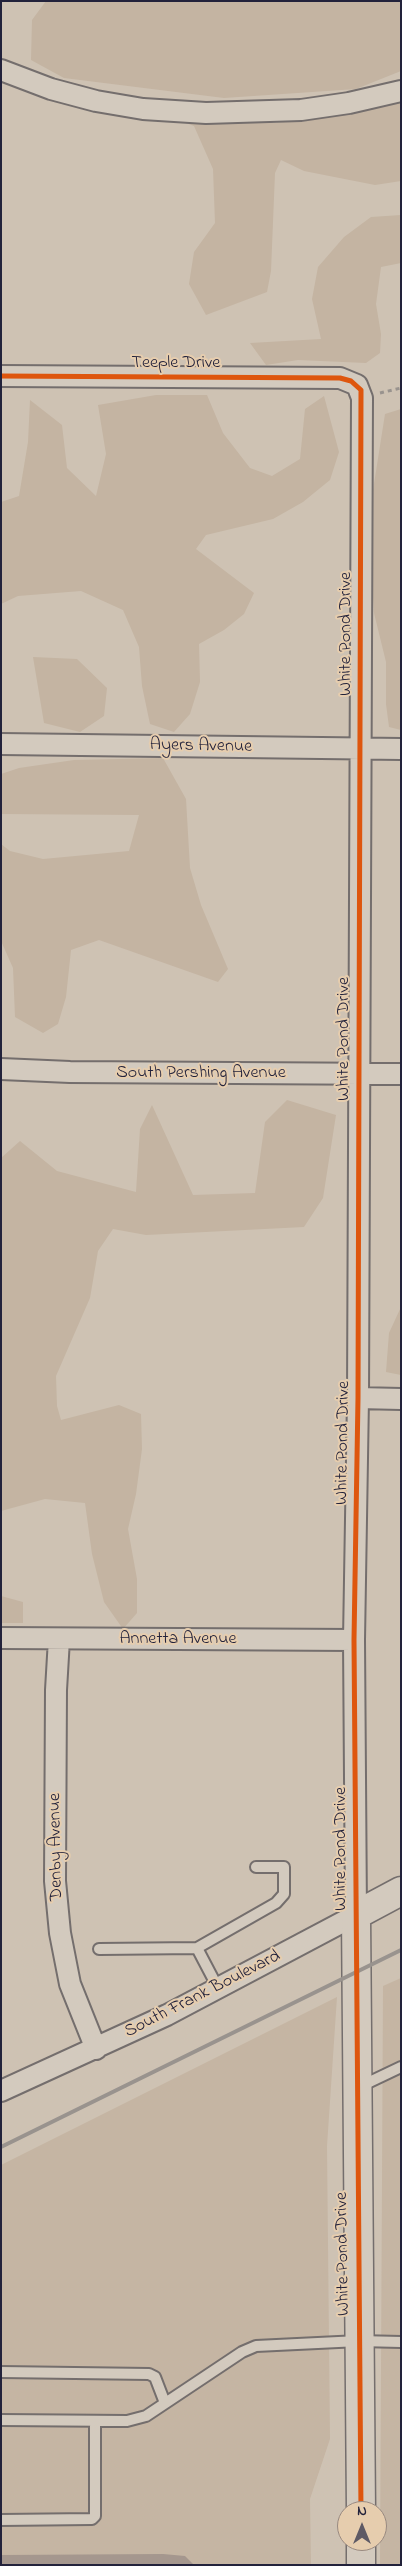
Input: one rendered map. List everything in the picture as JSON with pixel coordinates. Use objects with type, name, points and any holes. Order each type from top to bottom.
[{"type":"street","points":[[1,70],[51,88],[96,101],[143,109],[206,113],[302,110],[349,104],[401,91]]},
{"type":"street","name":"Teeple Drive","points":[[1,376],[340,378],[351,381]]},
{"type":"street","name":"White Pond Drive","points":[[351,381],[357,385],[362,398],[358,1398],[354,1640],[356,2089],[361,2501]]},
{"type":"street","name":"Ayers Avenue","points":[[1,744],[401,749]]},
{"type":"street","name":"South Pershing Avenue","points":[[1,1069],[70,1072],[401,1074]]},
{"type":"street","points":[[358,1398],[401,1399]]},
{"type":"street","name":"Annetta Avenue","points":[[1,1638],[354,1640]]},
{"type":"street","name":"Denby Avenue","points":[[59,1639],[56,1690],[55,1880],[60,1934],[70,1984],[96,2049]]},
{"type":"street","name":"South Frank Boulevard","points":[[1,2091],[96,2049],[218,1988],[401,1891]]},
{"type":"street","points":[[361,2551],[361,2565]]},
{"type":"lane","points":[[99,1949],[197,1948],[276,1903],[284,1894],[284,1867],[256,1867]]},
{"type":"lane","points":[[197,1948],[218,1988]]},
{"type":"lane","points":[[356,2089],[401,2067]]},
{"type":"lane","points":[[1,2420],[127,2421],[146,2416],[242,2352],[256,2346],[359,2341],[401,2342]]},
{"type":"lane","points":[[1,2372],[149,2374],[155,2377],[165,2403]]},
{"type":"lane","points":[[1,2520],[92,2520],[94,2516],[95,2421]]},
{"type":"shaded area","points":[[46,1],[401,1],[401,71],[356,89],[224,98],[64,78],[31,60],[32,20]]},
{"type":"shaded area","points":[[401,101],[401,181],[375,185],[304,171],[281,160],[275,173],[271,271],[267,292],[206,315],[189,284],[194,252],[215,223],[213,169],[194,126],[183,122],[197,118],[276,123]]},
{"type":"shaded area","points":[[401,215],[401,263],[381,267],[376,304],[381,334],[380,353],[366,363],[298,360],[266,365],[250,343],[321,339],[312,299],[318,267],[344,237],[371,217]]},
{"type":"shaded area","points":[[156,395],[207,395],[223,433],[250,468],[272,476],[300,459],[305,409],[324,396],[339,452],[330,480],[303,502],[273,519],[206,535],[196,549],[254,593],[244,614],[224,630],[199,644],[200,682],[190,714],[174,732],[150,724],[142,686],[139,647],[123,610],[81,591],[18,596],[1,604],[1,502],[19,496],[28,442],[30,400],[62,425],[67,468],[96,496],[106,454],[98,405]]},
{"type":"shaded area","points":[[401,409],[401,730],[389,727],[386,704],[386,662],[374,613],[371,566],[371,503],[385,414]]},
{"type":"shaded area","points":[[33,657],[77,659],[107,688],[104,716],[80,732],[44,723]]},
{"type":"shaded area","points":[[163,758],[186,799],[190,868],[201,905],[228,969],[218,982],[99,940],[71,950],[66,997],[58,1024],[43,1033],[15,1017],[13,968],[1,941],[1,844],[10,851],[43,859],[129,851],[139,815],[1,814],[1,774],[19,768],[74,760]]},
{"type":"shaded area","points":[[287,1100],[336,1115],[323,1198],[304,1227],[146,1235],[113,1229],[98,1251],[90,1298],[56,1376],[57,1406],[61,1420],[119,1405],[141,1414],[142,1449],[136,1494],[128,1529],[137,1579],[137,1613],[123,1629],[104,1602],[92,1554],[85,1503],[45,1499],[1,1511],[1,1158],[20,1141],[57,1171],[136,1192],[140,1129],[152,1105],[193,1195],[255,1193],[265,1122]]},
{"type":"shaded area","points":[[401,1307],[401,1375],[386,1372],[389,1333]]},
{"type":"shaded area","points":[[1,1596],[23,1602],[23,1623],[1,1623]]},
{"type":"shaded area","points":[[401,1978],[401,2565],[380,2565],[380,2551],[387,2551],[387,2501],[380,2501],[383,1986]]},
{"type":"shaded area","points":[[337,1997],[327,2146],[330,2439],[310,2499],[311,2565],[1,2565],[1,2165]]},
{"type":"shaded area","points":[[163,2554],[185,2556],[194,2565],[1,2565],[1,2555]]},
{"type":"railway","points":[[1,2147],[401,1950]]},
{"type":"cycle path","points":[[1,376],[340,378],[351,381],[361,390],[358,1398],[354,1640],[361,2501]]}]
